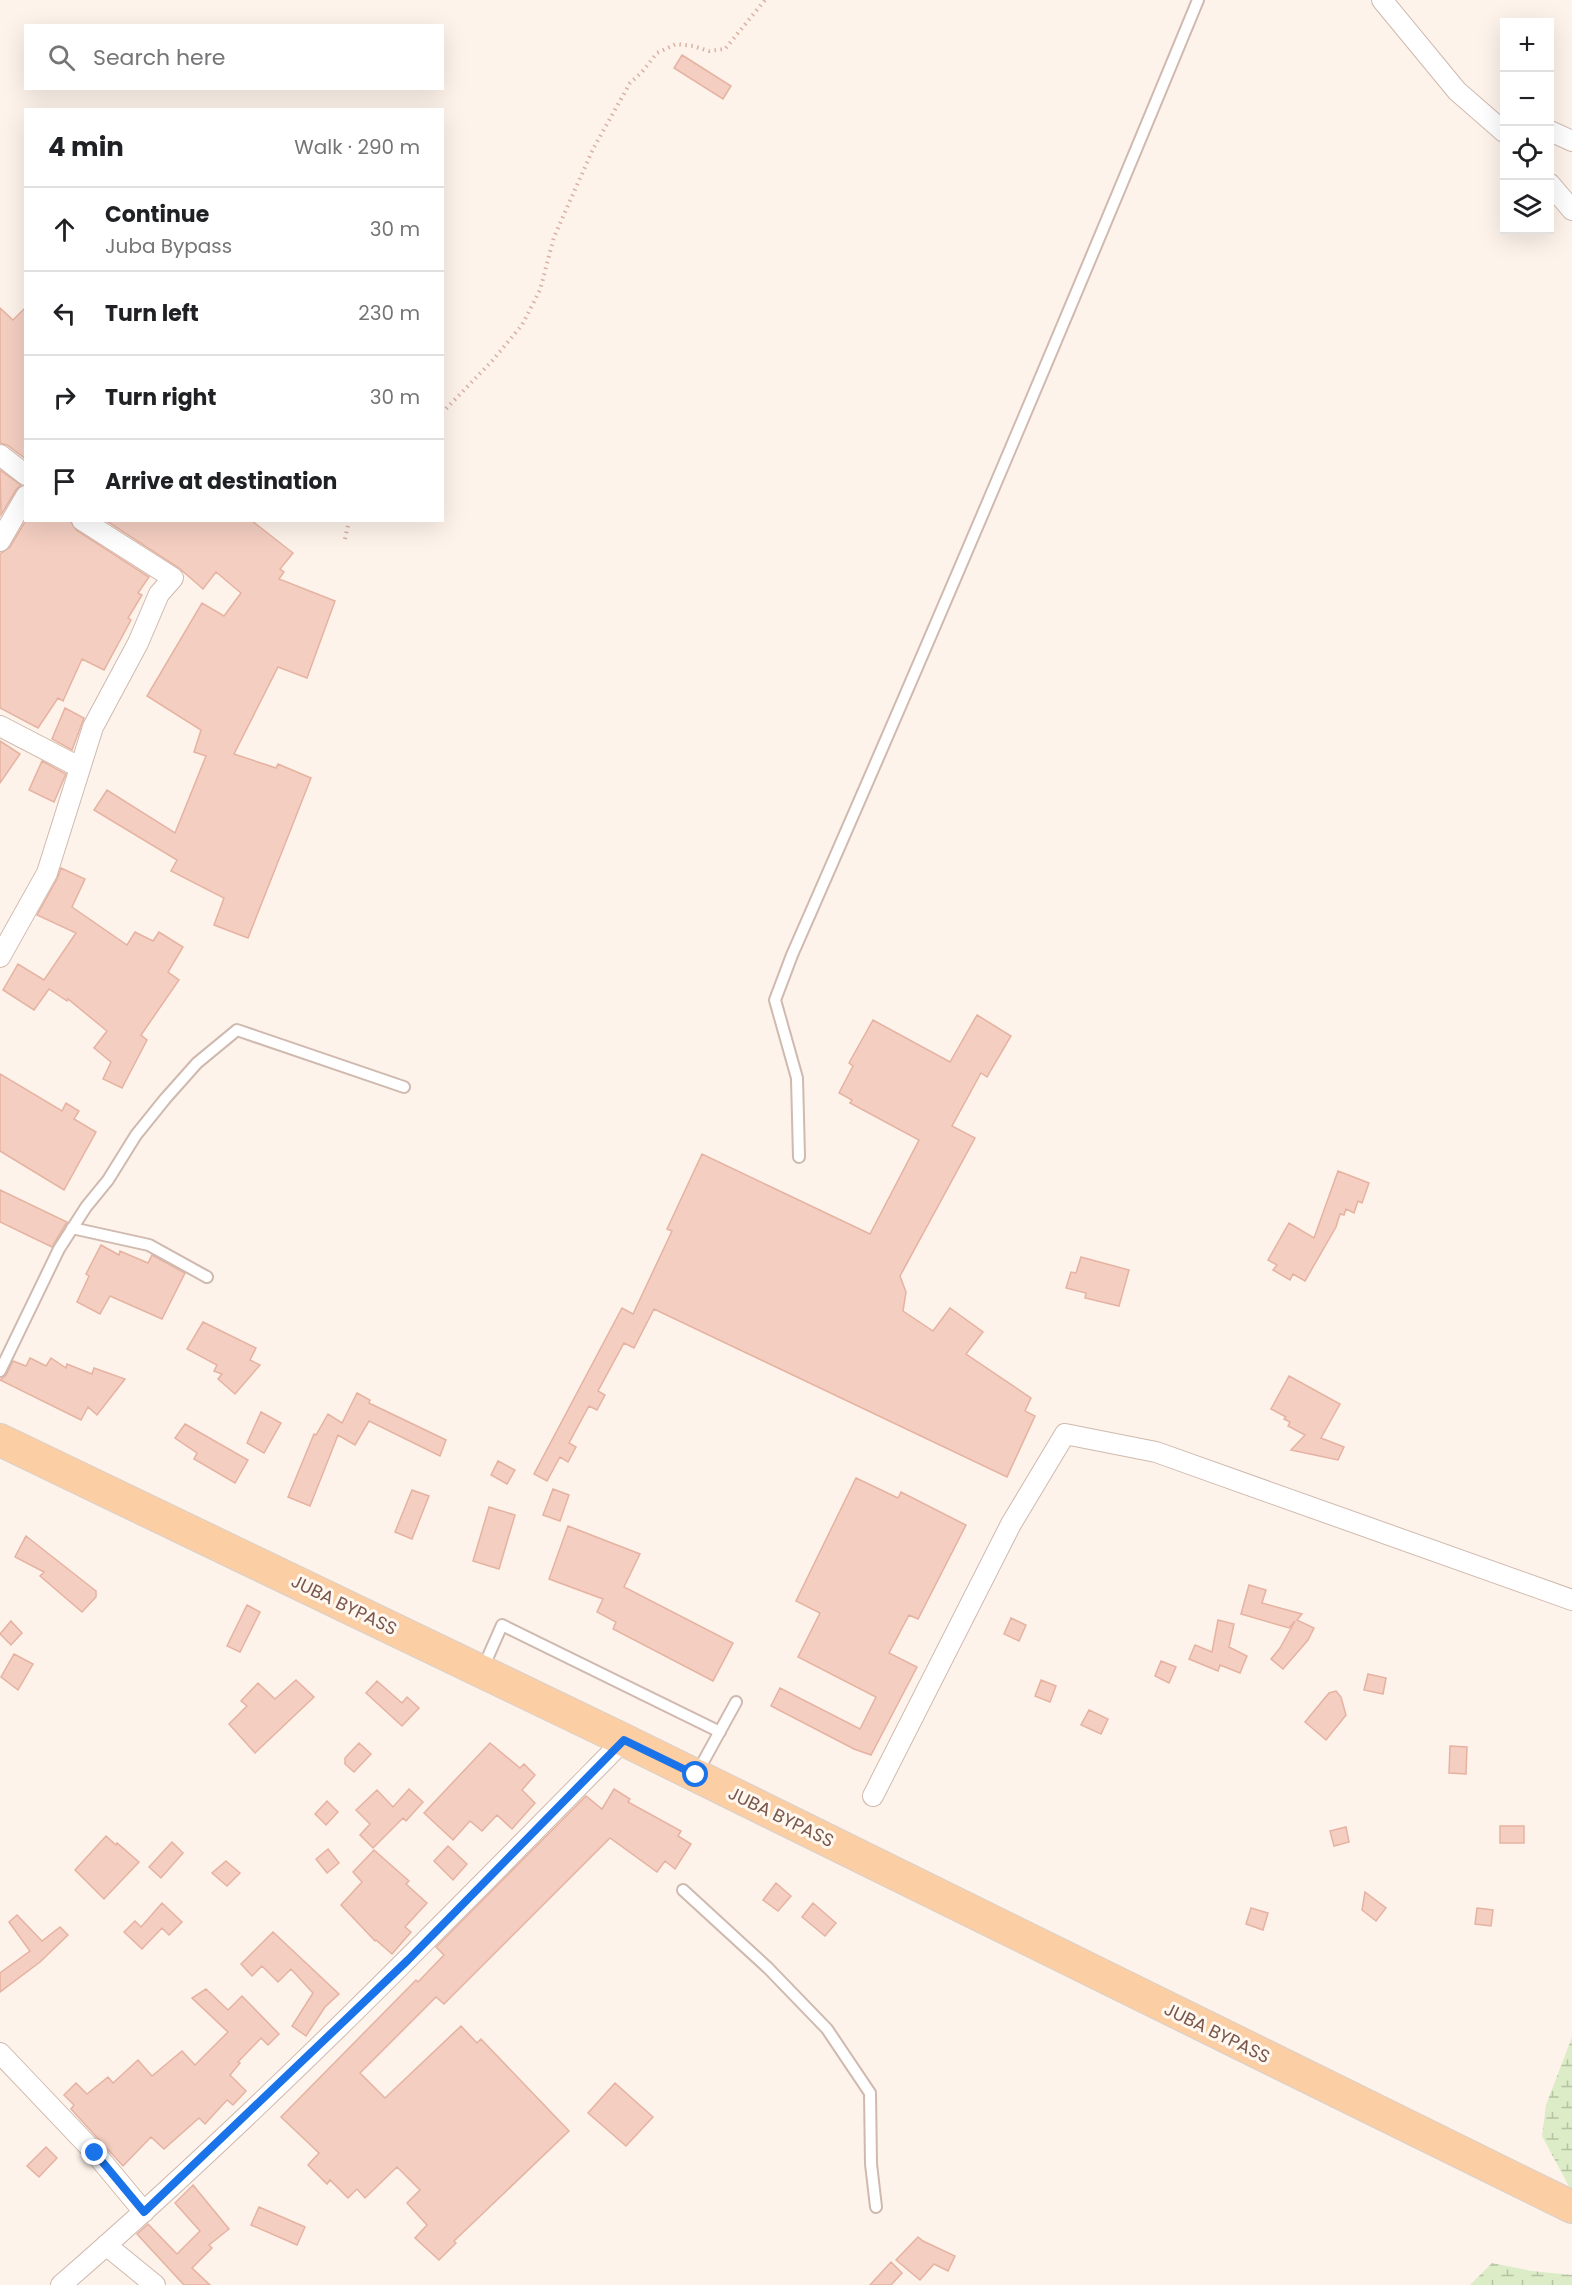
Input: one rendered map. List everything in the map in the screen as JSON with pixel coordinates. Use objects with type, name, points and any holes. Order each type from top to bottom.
[{"type":"main road","name":"JUBA BYPASS","points":[[0,1440],[696,1775],[1572,2207]]},
{"type":"street","points":[[1382,0],[1457,91],[1501,126]]},
{"type":"street","points":[[1554,133],[1572,141]]},
{"type":"street","points":[[1554,189],[1572,210]]},
{"type":"street","points":[[0,455],[24,473]]},
{"type":"street","points":[[0,541],[24,499]]},
{"type":"street","points":[[1,952],[47,873],[93,727],[138,643],[159,594],[173,578],[85,522]]},
{"type":"street","points":[[0,726],[79,767]]},
{"type":"street","points":[[873,1796],[1011,1524],[1065,1434],[1156,1452],[1572,1600]]},
{"type":"street","points":[[61,2285],[144,2212],[408,1960],[624,1740]]},
{"type":"street","points":[[0,2053],[95,2153],[144,2212]]},
{"type":"street","points":[[106,2245],[155,2285]]},
{"type":"lane","points":[[799,1157],[796,1078],[774,999],[1099,241],[1198,0]]},
{"type":"lane","points":[[0,1371],[59,1249],[86,1207],[108,1180],[136,1135],[197,1063],[237,1030],[404,1087]]},
{"type":"lane","points":[[72,1228],[149,1245],[207,1277]]},
{"type":"lane","points":[[481,1671],[502,1625],[720,1732]]},
{"type":"lane","points":[[696,1775],[736,1702]]},
{"type":"lane","points":[[683,1890],[768,1968],[826,2029],[870,2093],[871,2164],[876,2207]]},
{"type":"path","points":[[444,411],[492,361],[522,325],[540,290],[554,237],[593,149],[630,83],[657,53],[676,45],[693,46],[710,51],[725,49],[765,0]]},
{"type":"path","points":[[345,539],[349,522]]},
{"type":"green space","points":[[1572,2037],[1572,2192],[1542,2136],[1546,2105]]},
{"type":"green space","points":[[1492,2263],[1532,2271],[1572,2275],[1572,2285],[1470,2285]]},
{"type":"building","points":[[682,55],[731,86],[723,99],[674,68]]},
{"type":"building","points":[[0,308],[13,320],[24,309],[24,458],[7,445],[0,443]]},
{"type":"building","points":[[0,470],[21,485],[1,515]]},
{"type":"building","points":[[25,522],[71,522],[76,530],[149,577],[138,593],[142,595],[128,618],[131,620],[104,670],[82,659],[63,701],[58,698],[38,728],[0,708],[0,554],[10,547]]},
{"type":"building","points":[[108,522],[254,522],[293,553],[280,569],[284,572],[279,579],[335,601],[307,678],[278,667],[234,754],[276,768],[278,764],[311,778],[248,938],[214,925],[224,898],[171,871],[177,860],[94,810],[107,790],[175,833],[206,756],[194,752],[201,730],[147,696],[202,603],[224,616],[241,593],[216,572],[203,589],[179,568]]},
{"type":"building","points":[[65,708],[84,718],[72,750],[52,739]]},
{"type":"building","points":[[0,741],[20,754],[0,783]]},
{"type":"building","points":[[42,761],[66,774],[54,802],[29,790]]},
{"type":"building","points":[[61,868],[85,879],[72,907],[127,945],[135,932],[153,941],[159,932],[183,947],[168,972],[179,980],[141,1035],[147,1040],[122,1088],[103,1079],[111,1062],[94,1048],[107,1031],[68,999],[67,1001],[49,989],[34,1010],[3,990],[18,964],[44,980],[76,933],[37,915]]},
{"type":"building","points":[[977,1015],[1011,1036],[987,1077],[981,1073],[952,1126],[975,1138],[900,1276],[906,1292],[903,1311],[933,1331],[950,1308],[983,1332],[966,1354],[1031,1398],[1025,1411],[1035,1416],[1007,1477],[654,1309],[634,1348],[624,1343],[598,1391],[605,1395],[597,1410],[589,1406],[569,1443],[576,1447],[568,1462],[560,1457],[547,1481],[534,1474],[622,1308],[633,1314],[672,1231],[667,1229],[702,1154],[870,1234],[919,1140],[850,1103],[852,1100],[839,1093],[853,1066],[849,1063],[873,1020],[950,1062]]},
{"type":"building","points":[[0,1074],[62,1111],[66,1103],[79,1111],[74,1119],[96,1132],[64,1190],[0,1151]]},
{"type":"building","points":[[1338,1171],[1369,1183],[1362,1203],[1358,1201],[1354,1213],[1346,1209],[1344,1215],[1340,1214],[1336,1227],[1305,1281],[1293,1274],[1290,1280],[1273,1270],[1277,1265],[1268,1260],[1289,1223],[1314,1238]]},
{"type":"building","points":[[0,1190],[67,1222],[52,1247],[0,1222]]},
{"type":"building","points":[[101,1245],[119,1255],[120,1251],[148,1263],[152,1255],[185,1273],[162,1319],[110,1296],[100,1314],[77,1302],[89,1276],[86,1274]]},
{"type":"building","points":[[1081,1257],[1129,1270],[1119,1306],[1085,1298],[1086,1293],[1066,1288],[1071,1272],[1076,1273]]},
{"type":"building","points":[[203,1322],[256,1348],[250,1360],[260,1365],[235,1394],[218,1379],[222,1374],[214,1371],[217,1365],[187,1349]]},
{"type":"building","points":[[30,1358],[46,1366],[51,1358],[66,1368],[67,1364],[92,1374],[94,1368],[125,1379],[97,1415],[88,1407],[81,1420],[0,1380],[6,1375],[13,1361],[26,1366]]},
{"type":"building","points":[[1289,1376],[1340,1404],[1321,1438],[1344,1447],[1338,1460],[1291,1450],[1305,1435],[1288,1426],[1290,1422],[1284,1419],[1286,1417],[1271,1409]]},
{"type":"building","points":[[357,1393],[370,1400],[369,1403],[446,1440],[440,1456],[369,1421],[355,1445],[338,1435],[310,1506],[288,1497],[314,1434],[316,1435],[328,1414],[342,1423]]},
{"type":"building","points":[[261,1412],[281,1423],[264,1453],[247,1443]]},
{"type":"building","points":[[185,1424],[248,1460],[235,1483],[194,1459],[197,1453],[175,1438]]},
{"type":"building","points":[[498,1461],[515,1470],[507,1484],[491,1475]]},
{"type":"building","points":[[856,1478],[898,1498],[901,1492],[966,1525],[918,1619],[909,1615],[889,1653],[917,1667],[871,1755],[854,1749],[771,1706],[780,1688],[860,1729],[876,1697],[798,1657],[820,1613],[796,1601]]},
{"type":"building","points":[[553,1489],[569,1495],[560,1521],[543,1515]]},
{"type":"building","points":[[412,1490],[429,1496],[412,1539],[395,1532]]},
{"type":"building","points":[[489,1507],[515,1515],[499,1569],[473,1561]]},
{"type":"building","points":[[568,1526],[640,1554],[624,1587],[733,1643],[713,1681],[613,1629],[616,1622],[597,1612],[603,1599],[549,1579]]},
{"type":"building","points":[[26,1536],[96,1591],[96,1597],[82,1612],[40,1576],[44,1572],[15,1557]]},
{"type":"building","points":[[1249,1585],[1266,1590],[1262,1603],[1302,1614],[1297,1620],[1314,1628],[1308,1640],[1283,1669],[1271,1659],[1295,1621],[1289,1628],[1241,1614]]},
{"type":"building","points":[[247,1605],[260,1612],[240,1652],[227,1646]]},
{"type":"building","points":[[1011,1618],[1026,1625],[1019,1641],[1004,1634]]},
{"type":"building","points":[[1218,1620],[1234,1624],[1229,1647],[1247,1656],[1240,1673],[1220,1665],[1218,1671],[1189,1659],[1195,1645],[1212,1652]]},
{"type":"building","points":[[11,1621],[22,1633],[11,1645],[0,1634]]},
{"type":"building","points":[[14,1654],[33,1664],[18,1690],[1,1677]]},
{"type":"building","points":[[1161,1661],[1176,1667],[1169,1683],[1155,1676]]},
{"type":"building","points":[[1368,1674],[1386,1678],[1383,1694],[1364,1690]]},
{"type":"building","points":[[296,1680],[314,1697],[255,1753],[229,1724],[247,1706],[241,1701],[258,1683],[275,1699]]},
{"type":"building","points":[[1041,1680],[1056,1686],[1050,1702],[1035,1696]]},
{"type":"building","points":[[377,1681],[402,1703],[407,1697],[419,1708],[402,1726],[366,1693]]},
{"type":"building","points":[[1336,1691],[1341,1697],[1346,1715],[1326,1740],[1305,1722],[1329,1693]]},
{"type":"building","points":[[1089,1710],[1108,1719],[1101,1734],[1081,1725]]},
{"type":"building","points":[[359,1743],[371,1754],[354,1772],[345,1764],[345,1758]]},
{"type":"building","points":[[490,1743],[520,1768],[524,1764],[535,1775],[522,1790],[535,1803],[512,1829],[497,1815],[482,1831],[470,1821],[453,1840],[424,1813]]},
{"type":"building","points":[[1450,1746],[1467,1747],[1466,1774],[1449,1773]]},
{"type":"building","points":[[409,1789],[423,1802],[406,1821],[403,1818],[373,1848],[360,1835],[370,1824],[356,1810],[377,1790],[393,1807]]},
{"type":"building","points":[[614,1789],[630,1799],[628,1802],[681,1831],[678,1836],[691,1844],[675,1869],[665,1861],[657,1872],[610,1838],[444,2004],[436,1997],[360,2073],[385,2098],[461,2026],[477,2043],[481,2039],[569,2131],[454,2241],[456,2243],[439,2260],[415,2238],[427,2225],[407,2203],[420,2190],[397,2167],[365,2198],[357,2189],[348,2198],[330,2180],[327,2184],[308,2165],[319,2153],[281,2117],[416,1980],[418,1982],[444,1955],[436,1947],[586,1796],[602,1809]]},
{"type":"building","points":[[327,1801],[338,1812],[326,1825],[315,1814]]},
{"type":"building","points":[[1500,1826],[1524,1826],[1524,1843],[1500,1843]]},
{"type":"building","points":[[1346,1827],[1349,1842],[1334,1846],[1330,1831]]},
{"type":"building","points":[[106,1836],[139,1862],[104,1899],[75,1870]]},
{"type":"building","points":[[172,1842],[183,1853],[161,1878],[149,1867]]},
{"type":"building","points":[[448,1846],[467,1864],[453,1880],[434,1861]]},
{"type":"building","points":[[328,1849],[339,1863],[327,1873],[316,1859]]},
{"type":"building","points":[[374,1850],[409,1881],[406,1884],[427,1903],[405,1927],[411,1932],[392,1954],[375,1941],[341,1905],[362,1882],[353,1872]]},
{"type":"building","points":[[226,1861],[240,1873],[227,1886],[212,1873]]},
{"type":"building","points":[[776,1883],[791,1896],[778,1911],[763,1900]]},
{"type":"building","points":[[1365,1892],[1386,1908],[1376,1921],[1362,1910]]},
{"type":"building","points":[[162,1903],[182,1922],[169,1935],[162,1928],[142,1949],[124,1932],[135,1921],[141,1927]]},
{"type":"building","points":[[813,1903],[836,1923],[825,1936],[802,1917]]},
{"type":"building","points":[[1251,1908],[1268,1913],[1263,1930],[1246,1924]]},
{"type":"building","points":[[1477,1908],[1493,1910],[1491,1926],[1475,1924]]},
{"type":"building","points":[[17,1915],[42,1941],[60,1927],[68,1935],[40,1962],[0,1992],[0,1973],[30,1951],[9,1922]]},
{"type":"building","points":[[273,1932],[339,1994],[325,2007],[306,2036],[292,2026],[313,1993],[291,1969],[278,1982],[262,1966],[252,1976],[241,1964]]},
{"type":"building","points":[[206,1989],[228,2010],[242,1996],[279,2034],[268,2045],[261,2038],[238,2062],[240,2063],[230,2075],[246,2091],[233,2105],[227,2100],[205,2124],[199,2118],[164,2149],[151,2137],[123,2166],[71,2109],[74,2105],[64,2095],[76,2083],[87,2094],[108,2077],[113,2083],[138,2060],[152,2076],[182,2051],[195,2065],[228,2032],[192,1998]]},
{"type":"building","points":[[615,2083],[653,2117],[626,2146],[588,2113]]},
{"type":"building","points":[[46,2147],[57,2158],[39,2177],[27,2166]]},
{"type":"building","points":[[193,2185],[229,2229],[209,2245],[212,2248],[192,2268],[210,2285],[184,2285],[137,2234],[148,2224],[177,2254],[200,2231],[175,2203]]},
{"type":"building","points":[[259,2207],[305,2227],[297,2245],[251,2225]]},
{"type":"building","points":[[918,2237],[955,2256],[948,2271],[934,2264],[920,2280],[896,2260]]},
{"type":"building","points":[[891,2262],[902,2273],[891,2285],[870,2285]]},
{"type":"route","points":[[95,2153],[144,2212],[408,1960],[624,1740],[696,1775]]}]
